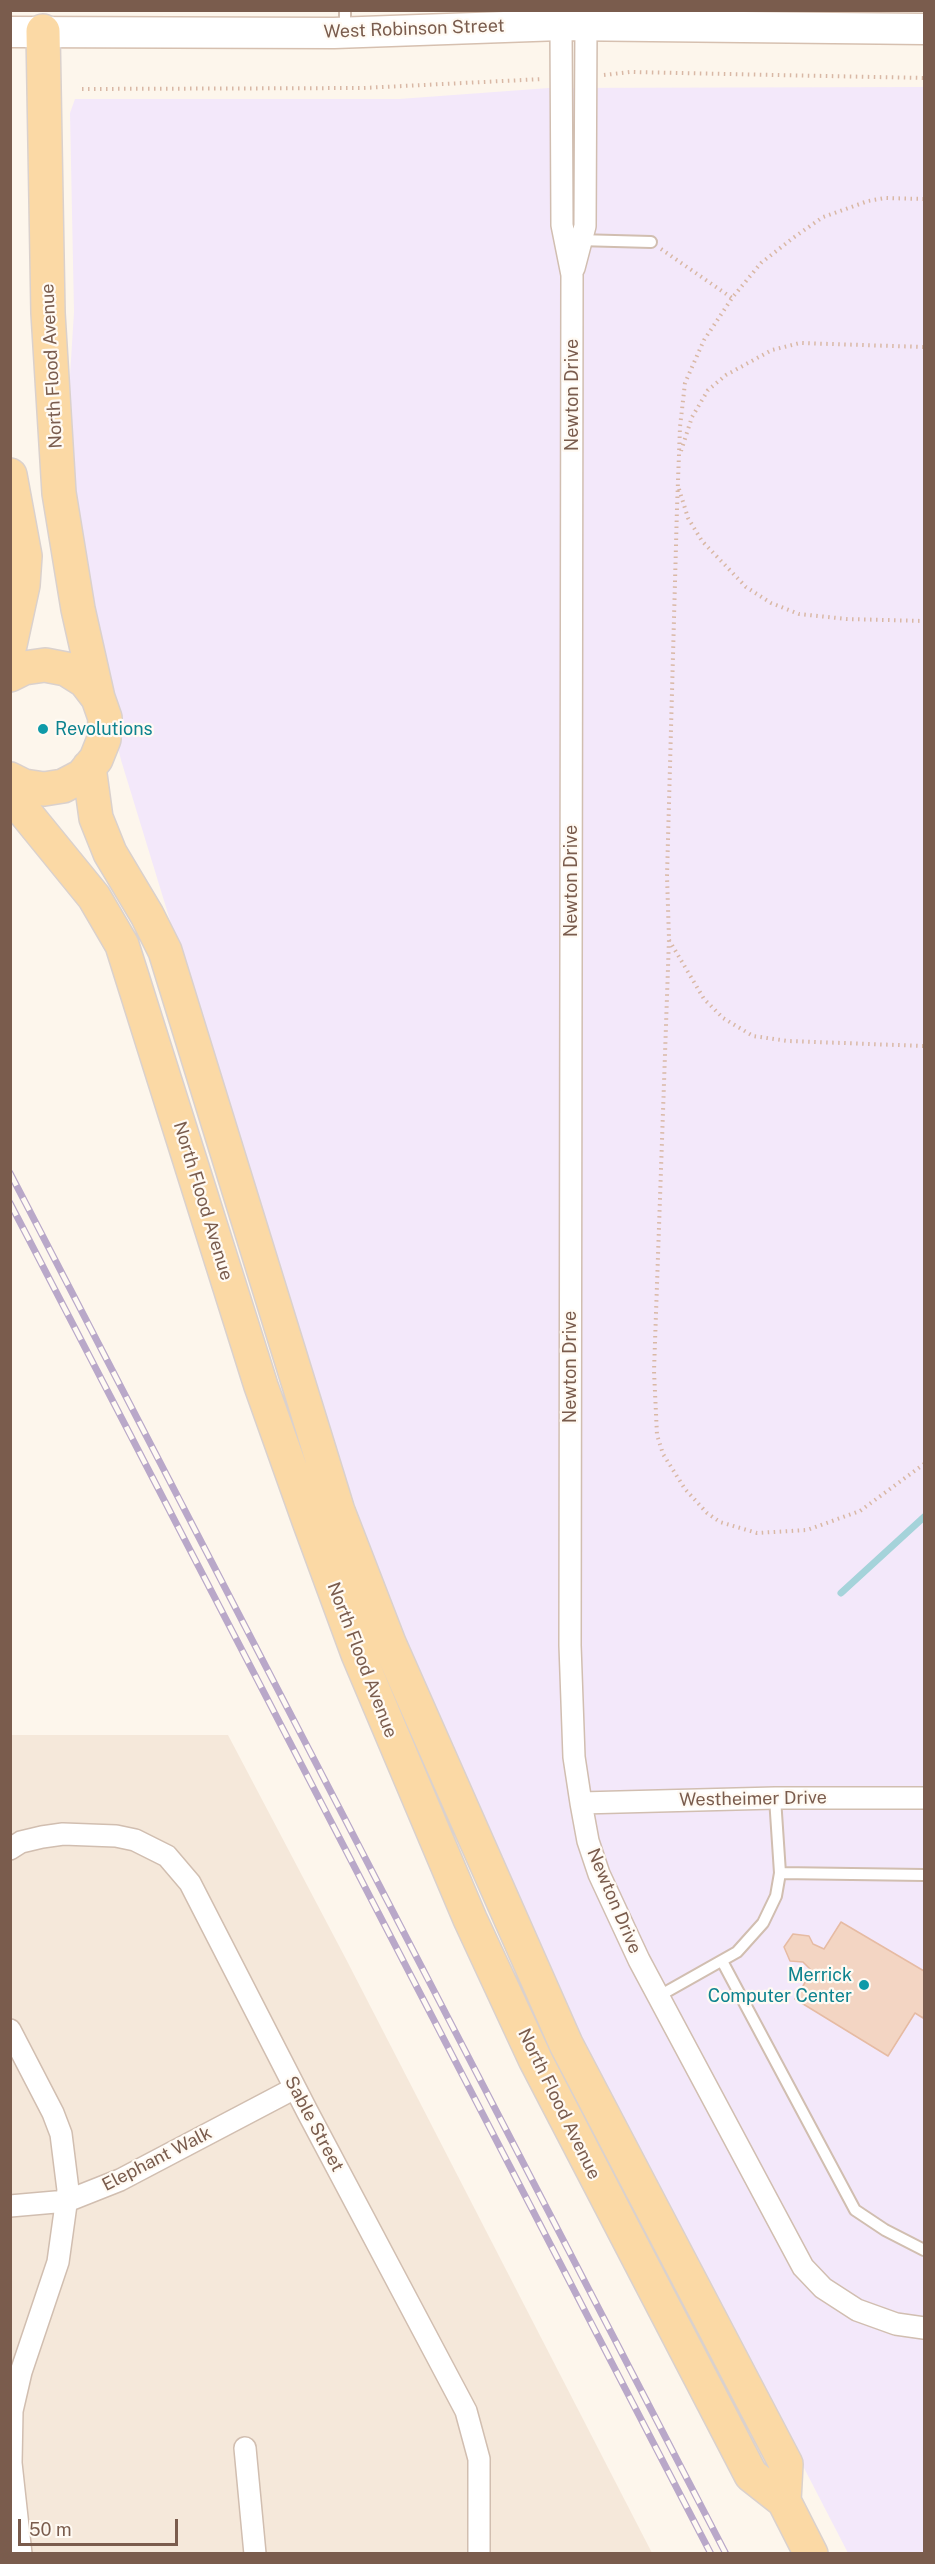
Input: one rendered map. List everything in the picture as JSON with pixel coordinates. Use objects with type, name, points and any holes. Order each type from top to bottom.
[{"type":"main road","name":"West Robinson Street","points":[[10,32],[345,21],[924,28]]},
{"type":"main road","name":"North Flood Avenue","points":[[43,31],[48,302],[58,493],[78,609],[98,698],[105,718],[104,740],[96,759],[89,767],[96,818],[110,853],[147,915],[165,951],[338,1511],[389,1643],[566,2044],[786,2464],[784,2501],[807,2552]]},
{"type":"main road","points":[[10,475],[24,556],[23,585],[10,645]]},
{"type":"main road","points":[[10,675],[24,668],[45,665],[66,669],[85,681],[98,698]]},
{"type":"main road","points":[[10,779],[24,786],[44,789],[63,786],[82,776],[89,767]]},
{"type":"main road","name":"North Flood Avenue","points":[[10,790],[19,805],[94,897],[122,945],[261,1386],[309,1521],[357,1654],[470,1918],[535,2059],[751,2475],[784,2501]]},
{"type":"street","name":"Newton Drive","points":[[573,240],[585,226],[586,77],[574,25]]},
{"type":"street","name":"Newton Drive","points":[[574,25],[562,78],[562,225],[573,240],[570,1636],[574,1757],[588,1841],[599,1874],[639,1960],[803,2267],[823,2288],[857,2310],[896,2324],[924,2328]]},
{"type":"street","name":"Westheimer Drive","points":[[581,1803],[775,1798],[924,1798]]},
{"type":"street","name":"Sable Street","points":[[10,1849],[21,1842],[42,1837],[93,1834],[135,1840],[167,1856],[190,1883],[295,2088],[466,2410],[479,2459],[479,2553]]},
{"type":"street","points":[[10,2030],[53,2113],[61,2134],[69,2190],[58,2262],[21,2372],[12,2410],[12,2474],[21,2553]]},
{"type":"street","name":"Elephant Walk","points":[[10,2206],[67,2201],[120,2180],[295,2088]]},
{"type":"street","points":[[245,2448],[255,2553]]},
{"type":"lane","points":[[573,240],[651,242]]},
{"type":"lane","points":[[659,1996],[737,1952],[763,1923],[776,1896],[780,1873],[775,1798]]},
{"type":"lane","points":[[780,1873],[924,1875]]},
{"type":"lane","points":[[722,1961],[855,2210],[885,2230],[924,2250]]},
{"type":"path","points":[[586,77],[630,72],[924,78]]},
{"type":"path","points":[[82,89],[363,88],[562,78]]},
{"type":"path","points":[[924,199],[885,198],[868,201],[823,217],[761,263],[732,298],[704,340],[685,383],[678,485],[667,876],[669,939],[654,1371],[657,1435],[663,1454],[685,1489],[707,1513],[720,1522],[757,1533],[807,1530],[860,1511],[924,1464]]},
{"type":"path","points":[[651,242],[732,298]]},
{"type":"path","points":[[679,456],[692,417],[708,390],[726,375],[772,350],[800,343],[924,347]]},
{"type":"path","points":[[678,485],[688,518],[702,541],[746,586],[771,603],[799,614],[847,619],[924,621]]},
{"type":"path","points":[[669,939],[704,999],[723,1018],[753,1036],[788,1041],[924,1046]]},
{"type":"shaded area","points":[[924,87],[924,2553],[848,2553],[567,2010],[446,1745],[363,1527],[309,1375],[121,760],[83,590],[68,407],[74,312],[70,113],[75,99],[399,99],[549,88]]},
{"type":"shaded area","points":[[10,1735],[228,1735],[652,2553],[11,2553]]},
{"type":"building","name":"Merrick Computer Center","points":[[841,1922],[924,1971],[923,2018],[915,2013],[888,2056],[795,1999],[812,1971],[803,1962],[790,1961],[784,1947],[793,1934],[809,1936],[813,1944],[824,1949]]},
{"type":"waterway","points":[[841,1593],[924,1517]]},
{"type":"railway","points":[[10,1173],[726,2554]]},
{"type":"railway","points":[[10,1203],[711,2554]]},
{"type":"place","name":"Revolutions","points":[[43,729]]},
{"type":"place","name":"Merrick Computer Center","points":[[864,1985]]}]
